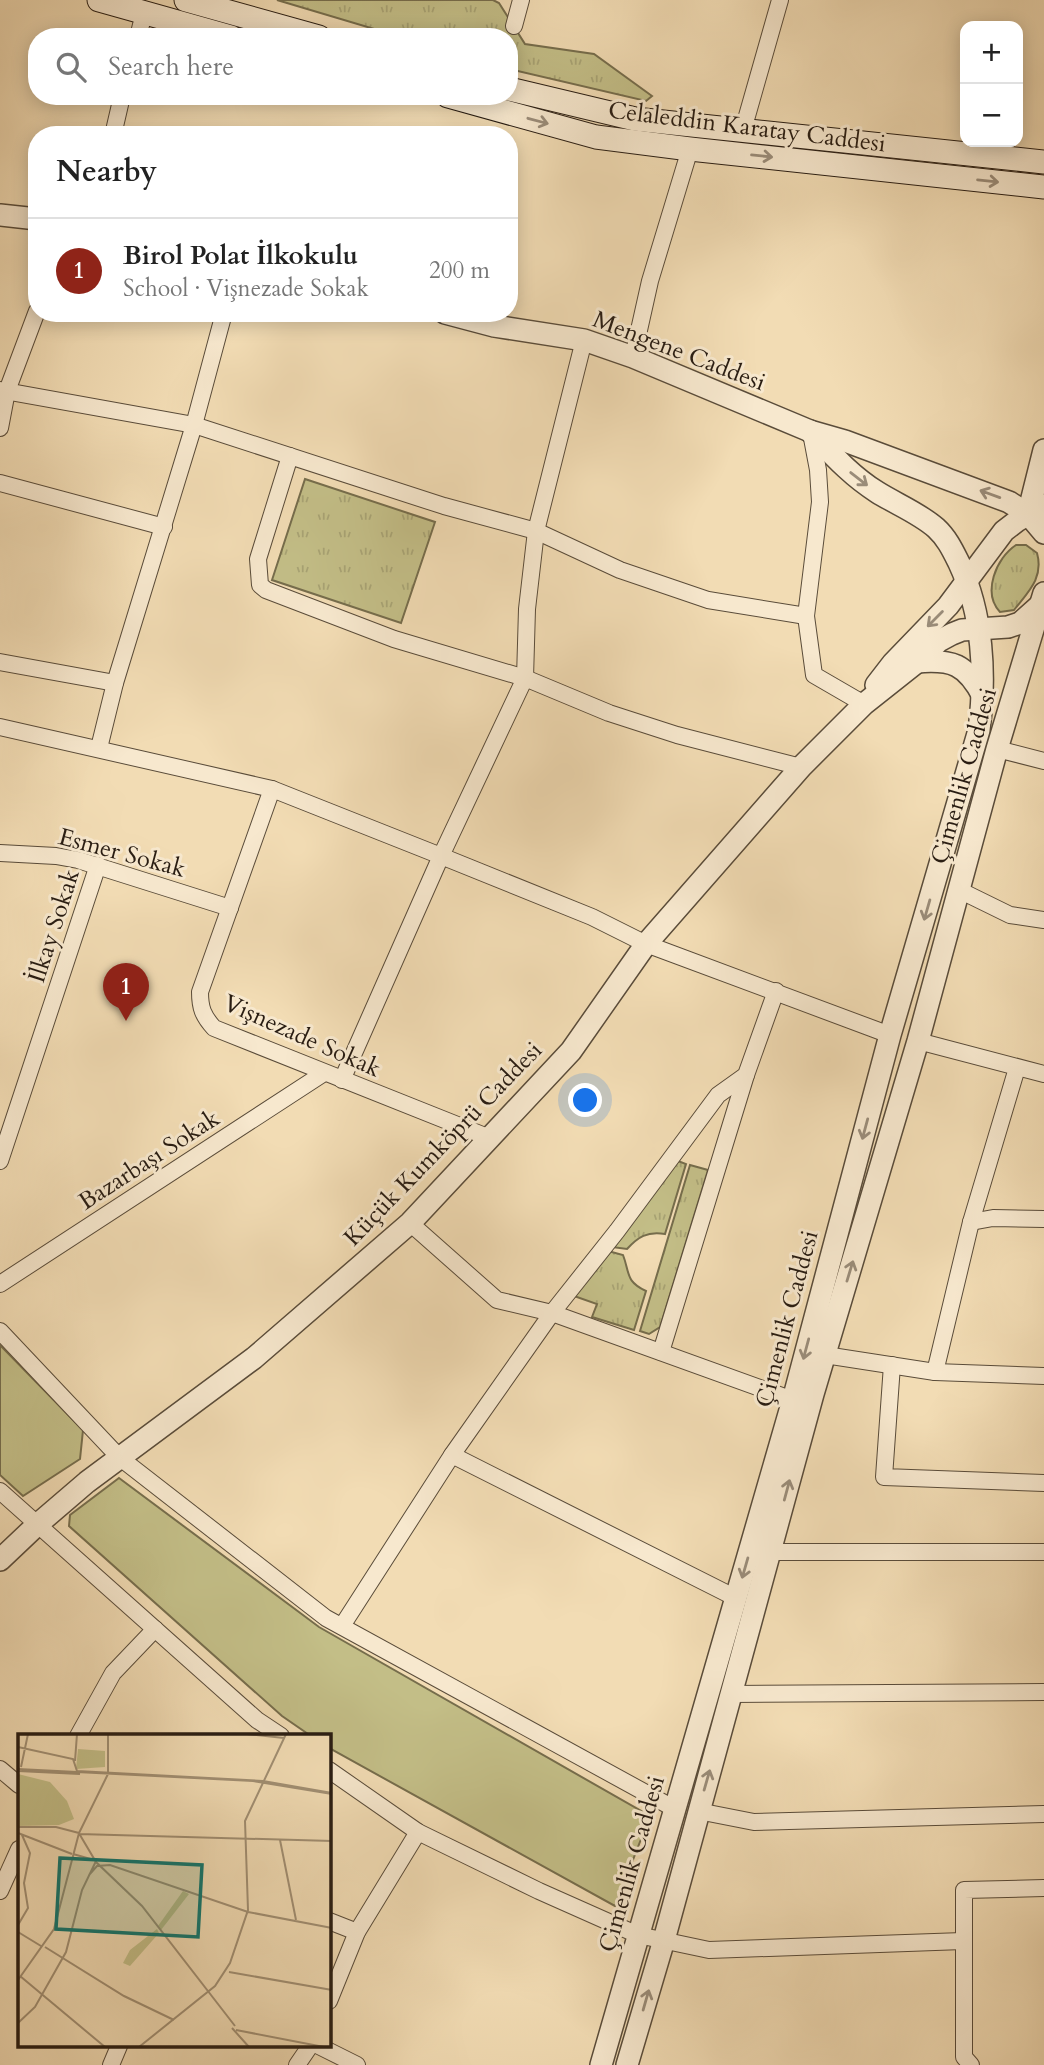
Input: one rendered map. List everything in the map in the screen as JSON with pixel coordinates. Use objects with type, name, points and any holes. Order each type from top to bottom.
[{"type":"main road","points":[[99,0],[198,28]]},
{"type":"main road","points":[[186,0],[287,28]]},
{"type":"main road","name":"Celaleddin Karatay Caddesi","points":[[518,91],[635,120],[1044,162]]},
{"type":"main road","name":"Celaleddin Karatay Caddesi","points":[[480,105],[596,137],[1044,187]]},
{"type":"street","points":[[514,26],[521,0]]},
{"type":"street","points":[[743,130],[780,0]]},
{"type":"street","points":[[140,28],[144,13]]},
{"type":"street","points":[[115,126],[120,105]]},
{"type":"street","points":[[633,357],[650,281],[690,149]]},
{"type":"street","points":[[0,215],[28,218]]},
{"type":"street","points":[[0,428],[3,391],[32,322]]},
{"type":"street","points":[[99,748],[222,322]]},
{"type":"street","name":"Mengene Caddesi","points":[[479,322],[584,340],[633,357],[810,431],[1036,509],[1044,533]]},
{"type":"street","points":[[342,1080],[441,856],[525,678],[527,609],[536,531],[584,340]]},
{"type":"street","points":[[3,391],[194,425],[444,506],[536,531],[620,570],[708,600],[806,616]]},
{"type":"street","points":[[810,431],[818,470],[820,502],[806,616],[814,675],[864,704]]},
{"type":"street","name":"Mengene Caddesi","points":[[810,431],[855,477],[936,528],[949,543],[968,582]]},
{"type":"street","points":[[1036,509],[1044,450]]},
{"type":"street","points":[[290,456],[258,559],[260,584],[266,590],[394,639],[525,678],[609,713],[677,735],[801,767]]},
{"type":"street","points":[[0,483],[164,527]]},
{"type":"street","name":"Küçük Kumköprü Caddesi","points":[[864,704],[893,663],[968,582],[993,543],[1004,531],[1036,509]]},
{"type":"street","name":"Çimenlik Caddesi","points":[[601,2065],[793,1400],[890,1035],[979,730],[984,696],[979,629],[968,582]]},
{"type":"street","name":"Küçük Kumköprü Caddesi","points":[[0,1560],[38,1524],[119,1457],[254,1358],[410,1223],[570,1051],[646,944],[801,767],[864,704],[917,663],[939,641],[962,630],[1008,627],[1020,623],[1042,602]]},
{"type":"street","name":"Çimenlik Caddesi","points":[[627,2065],[825,1355],[918,1041],[997,749],[1042,602]]},
{"type":"street","points":[[917,663],[940,660],[954,664],[974,679],[984,696]]},
{"type":"street","points":[[0,662],[116,683]]},
{"type":"street","points":[[0,727],[272,789],[592,918],[646,944],[890,1035]]},
{"type":"street","points":[[997,749],[1044,761]]},
{"type":"street","name":"Vişnezade Sokak","points":[[272,789],[200,992],[204,1018],[214,1028],[490,1138]]},
{"type":"street","name":"Esmer Sokak","points":[[0,853],[55,856],[98,865],[230,908]]},
{"type":"street","name":"İlkay Sokak","points":[[0,1161],[98,865]]},
{"type":"street","points":[[959,890],[1010,915],[1044,920]]},
{"type":"street","points":[[661,1352],[746,1075],[776,991]]},
{"type":"street","points":[[918,1041],[1044,1074]]},
{"type":"street","points":[[935,1372],[971,1222],[1017,1068]]},
{"type":"street","name":"Bazarbaşı Sokak","points":[[0,1284],[324,1073]]},
{"type":"street","points":[[342,1626],[452,1455],[552,1313],[718,1095],[746,1075]]},
{"type":"street","points":[[971,1222],[993,1218],[1044,1219]]},
{"type":"street","points":[[410,1223],[497,1300],[552,1313],[793,1400]]},
{"type":"street","points":[[0,1331],[119,1457],[326,1618],[675,1809]]},
{"type":"street","points":[[825,1355],[935,1372],[1044,1376]]},
{"type":"street","points":[[892,1365],[884,1477],[1044,1483]]},
{"type":"street","points":[[452,1455],[736,1598]]},
{"type":"street","points":[[0,1491],[257,1720],[278,1734]]},
{"type":"street","points":[[770,1552],[1044,1552]]},
{"type":"street","points":[[79,1734],[113,1673],[155,1629]]},
{"type":"street","points":[[731,1694],[1044,1692]]},
{"type":"street","points":[[0,1769],[18,1784]]},
{"type":"street","points":[[331,1771],[418,1832],[638,1936],[709,1950],[963,1941]]},
{"type":"street","points":[[698,1811],[754,1822],[1044,1814]]},
{"type":"street","points":[[331,1996],[357,1932],[418,1832]]},
{"type":"street","points":[[0,1891],[18,1851]]},
{"type":"street","points":[[971,2065],[964,2057],[964,1890],[1044,1888]]},
{"type":"street","points":[[331,1922],[357,1932]]},
{"type":"street","points":[[111,2065],[118,2048]]},
{"type":"street","points":[[297,2065],[309,2048]]},
{"type":"street","points":[[323,2048],[356,2065]]},
{"type":"green space","points":[[277,0],[493,0],[499,3],[515,28],[371,28]]},
{"type":"green space","points":[[518,33],[525,44],[594,54],[652,96],[646,101],[518,71]]},
{"type":"green space","points":[[305,479],[435,522],[401,623],[272,580]]},
{"type":"green space","points":[[1016,545],[1026,545],[1037,553],[1038,570],[1029,591],[1014,610],[1000,612],[992,595],[994,576],[1003,558]]},
{"type":"green space","points":[[678,1161],[686,1164],[665,1234],[643,1236],[627,1249],[612,1247]]},
{"type":"green space","points":[[690,1165],[708,1170],[660,1327],[649,1334],[640,1331]]},
{"type":"green space","points":[[608,1251],[623,1255],[631,1280],[646,1291],[634,1330],[592,1317],[597,1304],[574,1296]]},
{"type":"green space","points":[[0,1345],[83,1430],[80,1459],[23,1496],[0,1475]]},
{"type":"green space","points":[[119,1478],[319,1627],[650,1816],[615,1906],[331,1749],[331,1734],[308,1734],[282,1716],[69,1526],[70,1515]]},
{"type":"place","name":"Birol Polat İlkokulu","points":[[126,1021]]}]
